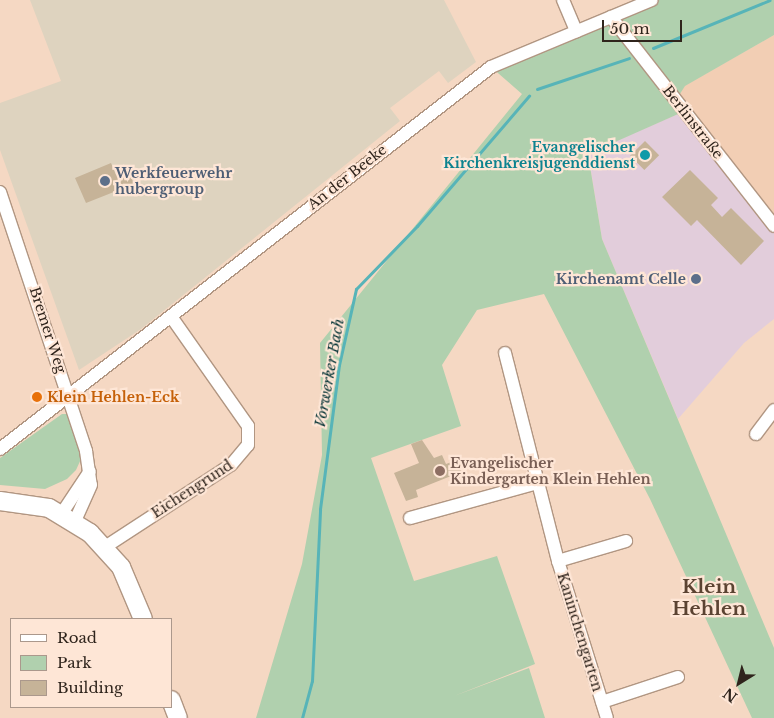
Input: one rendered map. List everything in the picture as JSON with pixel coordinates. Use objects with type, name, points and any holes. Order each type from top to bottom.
[{"type":"main road","points":[[0,502],[68,517],[105,548],[121,567],[143,618]]},
{"type":"main road","points":[[172,703],[178,718]]},
{"type":"street","points":[[563,0],[576,31]]},
{"type":"street","name":"An der Beeke","points":[[0,449],[70,398],[478,76],[576,31],[652,0]]},
{"type":"street","name":"Berlinstraße","points":[[611,17],[774,226]]},
{"type":"street","name":"Bremer Weg","points":[[0,192],[70,398],[90,471],[68,517]]},
{"type":"street","name":"Eichengrund","points":[[105,548],[231,465],[248,445],[248,426],[172,318]]},
{"type":"street","name":"Kaninchengarten","points":[[505,353],[558,561],[607,718]]},
{"type":"street","points":[[756,434],[774,410]]},
{"type":"street","points":[[410,518],[537,482]]},
{"type":"street","name":"Kaninchengarten","points":[[558,561],[626,541]]},
{"type":"street","name":"Kaninchengarten","points":[[602,702],[678,677]]},
{"type":"shaded area","points":[[30,0],[444,0],[476,62],[448,83],[439,71],[390,108],[400,121],[141,329],[79,370],[0,150],[0,103],[61,81]]},
{"type":"shaded area","points":[[774,35],[774,226],[676,100],[684,86]]},
{"type":"shaded area","name":"Kirchenamt Celle","points":[[685,111],[774,227],[774,319],[744,343],[678,419],[602,239],[588,153]]},
{"type":"green space","points":[[652,0],[774,0],[774,35],[685,86],[676,100],[685,111],[588,154],[602,239],[774,648],[774,718],[752,718],[650,499],[544,294],[477,310],[442,365],[461,426],[371,458],[414,581],[497,556],[535,664],[454,696],[529,668],[545,718],[256,718],[302,564],[322,455],[320,343],[522,94],[491,67]]},
{"type":"green space","points":[[62,414],[68,414],[81,459],[76,470],[67,479],[45,489],[0,485],[0,458]]},
{"type":"building","name":"Evangelischer Kirchenkreisjugenddienst","points":[[645,141],[659,155],[644,170],[630,156]]},
{"type":"building","name":"Werkfeuerwehr hubergroup","points":[[111,163],[116,175],[128,169],[134,184],[86,203],[75,178]]},
{"type":"building","points":[[690,170],[718,198],[711,205],[722,217],[731,208],[764,241],[741,265],[697,220],[691,226],[662,197]]},
{"type":"building","name":"Evangelischer Kindergarten Klein Hehlen","points":[[422,440],[434,458],[442,455],[446,464],[457,460],[464,478],[454,482],[451,476],[416,490],[418,497],[406,501],[394,473],[419,463],[411,444]]},
{"type":"waterway","name":"Vorwerker Bach","points":[[653,48],[770,0]]},
{"type":"waterway","name":"Vorwerker Bach","points":[[537,89],[629,58]]},
{"type":"waterway","name":"Vorwerker Bach","points":[[302,718],[312,681],[320,509],[339,365],[356,289],[417,226],[529,96]]},
{"type":"place","name":"Evangelischer Kirchenkreisjugenddienst","points":[[645,155]]},
{"type":"place","name":"Werkfeuerwehr hubergroup","points":[[105,181]]},
{"type":"place","name":"Kirchenamt Celle","points":[[696,279]]},
{"type":"place","name":"Klein Hehlen-Eck","points":[[37,397]]},
{"type":"place","name":"Evangelischer Kindergarten Klein Hehlen","points":[[440,471]]},
{"type":"district","name":"Klein Hehlen","points":[[709,598]]}]
